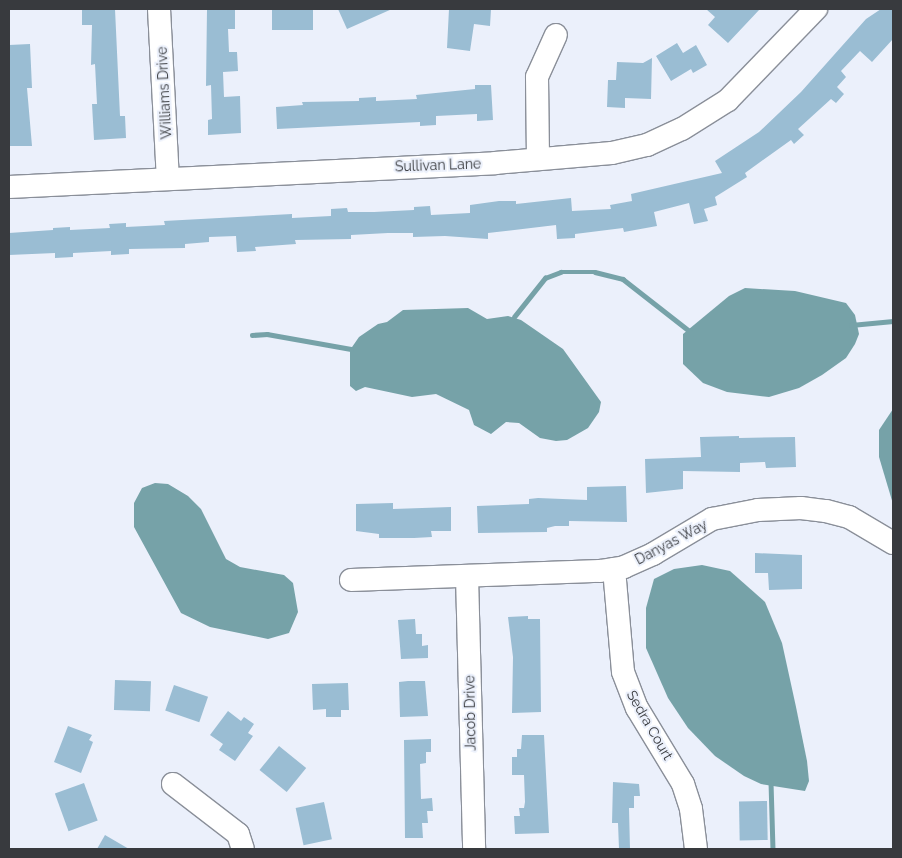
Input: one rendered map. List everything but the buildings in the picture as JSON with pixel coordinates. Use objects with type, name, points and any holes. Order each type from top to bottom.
[{"type":"street","name":"Williams Drive","points":[[159,9],[168,178]]},
{"type":"street","name":"Sullivan Lane","points":[[9,187],[612,154],[647,145],[682,129],[728,100],[816,9]]},
{"type":"street","points":[[538,159],[536,77],[556,35]]},
{"type":"street","name":"Danyas Way","points":[[351,580],[590,572],[614,569],[653,554],[712,519],[758,510],[826,511],[850,517],[893,543]]},
{"type":"street","name":"Sedra Court","points":[[614,569],[623,672],[637,708],[683,784],[691,809],[696,849]]},
{"type":"street","name":"Jacob Drive","points":[[467,576],[474,849]]},
{"type":"street","points":[[173,784],[238,834],[243,849]]},
{"type":"water","points":[[745,288],[795,291],[846,303],[855,315],[859,334],[855,344],[846,358],[822,375],[799,388],[769,397],[727,392],[703,383],[683,364],[683,334],[729,296]]},
{"type":"water","points":[[468,308],[487,319],[508,316],[521,320],[563,349],[601,402],[599,412],[588,428],[567,440],[556,441],[540,438],[519,423],[506,422],[491,434],[474,425],[469,410],[436,394],[412,397],[365,387],[356,391],[350,386],[350,350],[359,337],[378,324],[387,322],[403,310]]},
{"type":"water","points":[[893,409],[893,504],[879,457],[879,430]]},
{"type":"water","points":[[155,483],[168,484],[188,496],[201,509],[226,559],[240,567],[284,575],[293,583],[298,612],[289,633],[268,639],[210,627],[181,613],[134,527],[134,503],[142,488]]},
{"type":"water","points":[[702,565],[730,571],[765,602],[782,643],[796,707],[807,761],[809,781],[805,791],[761,784],[744,776],[715,756],[688,728],[668,698],[646,648],[646,608],[654,579],[674,569]]},
{"type":"waterway","points":[[514,317],[545,278],[561,272],[595,272],[623,279],[692,333]]},
{"type":"waterway","points":[[851,325],[893,321]]},
{"type":"waterway","points":[[252,335],[267,334],[351,349]]},
{"type":"waterway","points":[[771,782],[773,849]]}]
